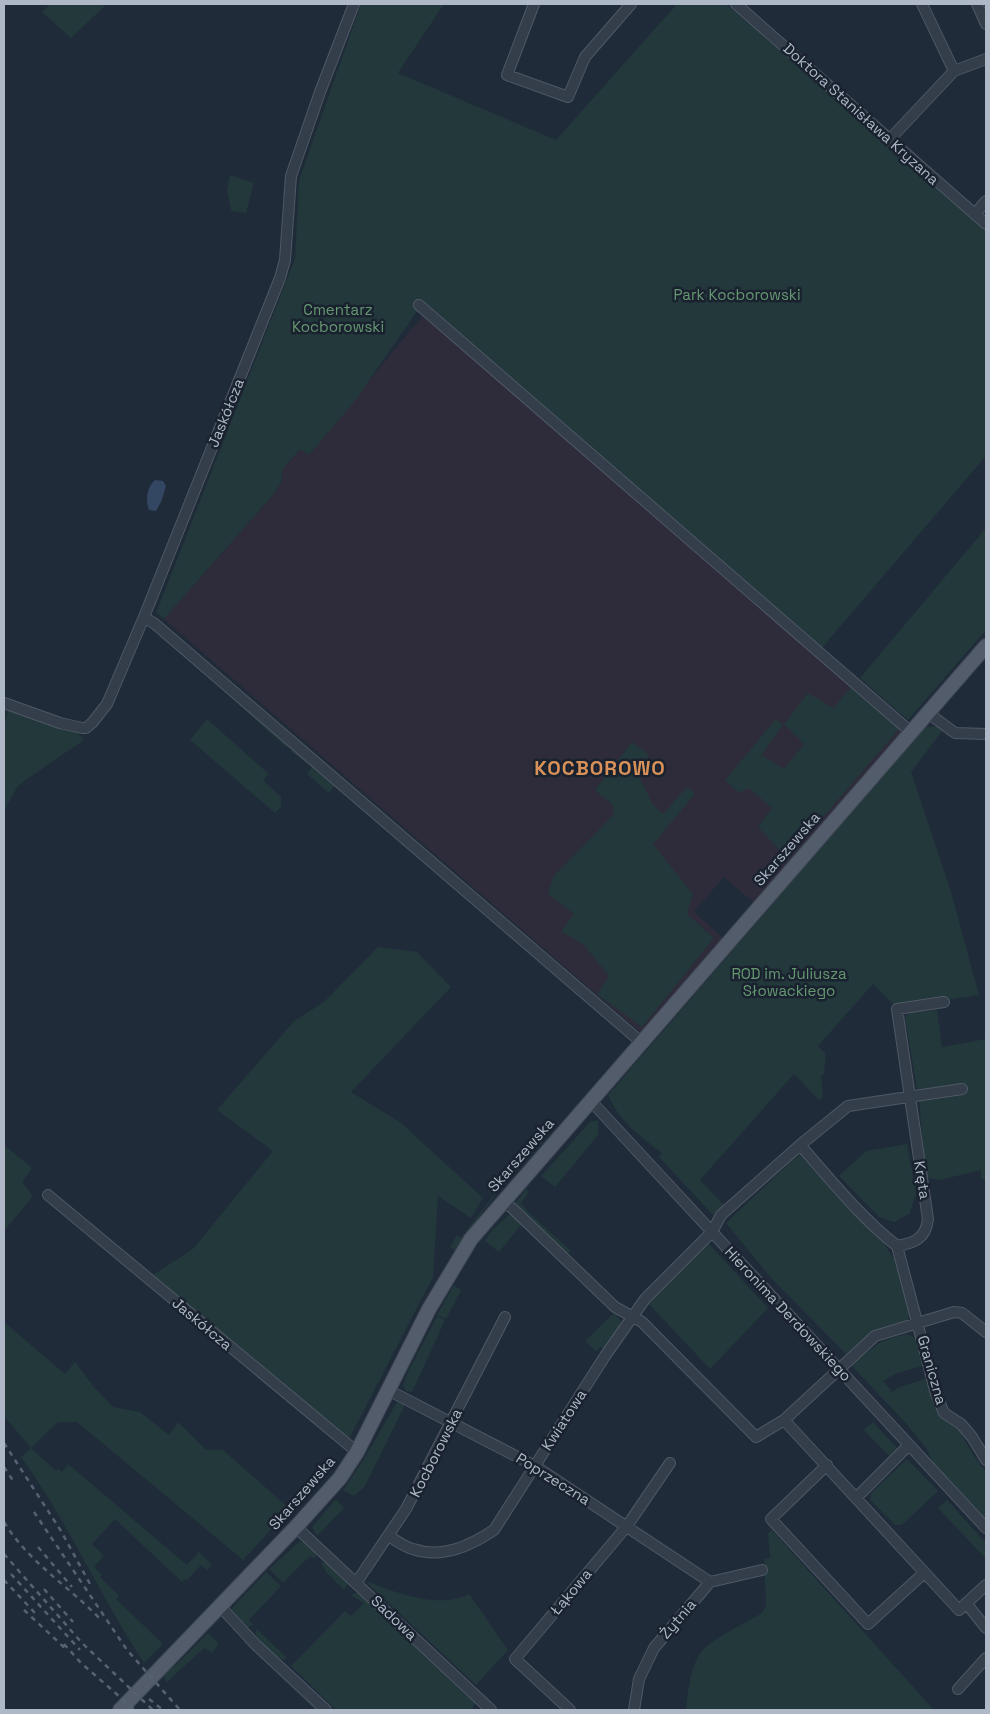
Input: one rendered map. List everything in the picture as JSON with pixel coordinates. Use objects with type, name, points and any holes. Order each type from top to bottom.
[{"type":"main road","name":"Skarszewska","points":[[120,1710],[296,1527],[340,1478],[357,1452],[446,1278],[471,1239],[502,1201],[986,646]]},
{"type":"street","name":"Jaskółcza","points":[[4,703],[60,723],[86,728],[107,704],[144,617],[280,278],[285,260],[291,176],[320,92],[354,4]]},
{"type":"street","points":[[534,4],[508,76],[568,97],[585,57],[630,4]]},
{"type":"street","name":"Doktora Stanisława Kryzana","points":[[736,4],[986,224]]},
{"type":"street","points":[[922,4],[954,71]]},
{"type":"street","points":[[977,4],[986,24]]},
{"type":"street","points":[[890,139],[954,71],[986,59]]},
{"type":"street","points":[[975,214],[986,201]]},
{"type":"street","points":[[419,305],[911,732]]},
{"type":"street","points":[[144,617],[155,624],[641,1042]]},
{"type":"street","points":[[928,712],[956,733],[986,734]]},
{"type":"street","name":"Kręta","points":[[897,1246],[911,1244],[919,1239],[927,1231],[928,1219],[897,1009],[944,1002]]},
{"type":"street","points":[[712,1232],[721,1215],[800,1144],[848,1106],[910,1095],[962,1089]]},
{"type":"street","name":"Hieronima Derdowskiego","points":[[590,1100],[986,1528]]},
{"type":"street","points":[[800,1144],[851,1203],[897,1246],[918,1323]]},
{"type":"street","name":"Jaskółcza","points":[[48,1196],[357,1452]]},
{"type":"street","points":[[502,1201],[512,1208],[615,1307],[633,1317]]},
{"type":"street","name":"Kwiatowa","points":[[388,1536],[412,1549],[442,1553],[474,1543],[494,1530],[605,1356],[645,1299],[712,1232]]},
{"type":"street","name":"Graniczna","points":[[633,1317],[642,1322],[756,1437],[784,1420],[874,1336],[954,1312],[962,1313],[986,1332]]},
{"type":"street","name":"Kocborowska","points":[[356,1583],[406,1509],[505,1317]]},
{"type":"street","name":"Graniczna","points":[[918,1323],[936,1394],[944,1413],[961,1424],[972,1437],[986,1460]]},
{"type":"street","name":"Poprzeczna","points":[[388,1390],[535,1466],[710,1582]]},
{"type":"street","points":[[784,1420],[857,1497],[923,1574],[959,1610],[986,1585]]},
{"type":"street","points":[[857,1497],[909,1445]]},
{"type":"street","name":"Łąkowa","points":[[570,1710],[515,1659],[627,1526],[670,1463]]},
{"type":"street","points":[[827,1465],[771,1519],[868,1624],[923,1574]]},
{"type":"street","name":"Sadowa","points":[[296,1527],[490,1710]]},
{"type":"street","points":[[710,1582],[762,1570]]},
{"type":"street","name":"Żytnia","points":[[634,1710],[639,1679],[654,1648],[710,1582]]},
{"type":"street","points":[[966,1603],[986,1628]]},
{"type":"street","points":[[219,1605],[256,1645],[326,1710]]},
{"type":"street","points":[[958,1688],[986,1658]]},
{"type":"shaded area","points":[[424,314],[904,731],[754,903],[724,877],[694,912],[723,938],[641,1033],[164,619],[273,495],[281,483],[283,469],[301,448],[309,454]]},
{"type":"green space","points":[[50,4],[107,4],[71,38],[42,12]]},
{"type":"green space","name":"Park Kocborowski","points":[[361,4],[444,4],[398,73],[556,140],[677,4],[726,4],[986,230],[986,456],[821,649],[420,307],[354,402],[309,455],[300,449],[283,469],[281,483],[273,495],[164,619],[156,613],[295,259],[299,180]]},
{"type":"green space","points":[[230,175],[254,183],[246,213],[231,211],[227,190]]},
{"type":"green space","points":[[986,528],[986,630],[908,720],[860,678]]},
{"type":"green space","points":[[224,687],[289,746],[287,748],[220,688]]},
{"type":"green space","points":[[851,688],[900,728],[791,854],[782,853],[758,827],[772,808],[749,788],[739,793],[725,780],[776,719],[783,725],[761,755],[784,769],[804,744],[784,724],[808,693],[833,708]]},
{"type":"green space","points":[[9,708],[75,730],[84,740],[18,786],[4,811],[4,725]]},
{"type":"green space","points":[[207,719],[269,774],[263,780],[281,797],[281,807],[275,813],[190,740]]},
{"type":"green space","name":"ROD im. Juliusza Słowackiego","points":[[939,726],[943,730],[911,772],[951,892],[979,995],[896,1007],[873,984],[818,1046],[826,1054],[824,1073],[821,1077],[822,1099],[818,1099],[794,1074],[700,1180],[724,1205],[713,1215],[659,1157],[662,1153],[624,1120],[608,1095],[925,727]]},
{"type":"green space","points":[[632,742],[649,755],[639,776],[652,803],[663,814],[687,787],[695,794],[653,844],[693,894],[687,914],[714,938],[642,1027],[597,994],[609,976],[583,944],[561,931],[574,914],[548,894],[553,877],[614,814],[613,805],[595,790]]},
{"type":"green space","points":[[296,750],[335,785],[329,793],[307,774],[312,767],[290,751]]},
{"type":"green space","points":[[378,947],[417,952],[451,987],[351,1092],[401,1123],[483,1198],[471,1218],[438,1196],[433,1277],[349,1439],[153,1275],[193,1249],[273,1151],[217,1110],[294,1021],[324,1002]]},
{"type":"green space","points":[[937,1010],[942,1047],[986,1039],[986,1178],[981,1179],[981,1170],[940,1180],[927,1178],[923,1156],[920,1107],[905,1017],[909,1013]]},
{"type":"green space","points":[[591,1121],[598,1121],[598,1135],[555,1187],[541,1176]]},
{"type":"green space","points":[[546,1134],[549,1135],[496,1194],[455,1250],[450,1247],[457,1235],[461,1238],[503,1183]]},
{"type":"green space","points":[[907,1144],[916,1194],[909,1214],[894,1222],[879,1217],[839,1176],[866,1151]]},
{"type":"green space","points":[[4,1145],[32,1168],[22,1182],[33,1196],[4,1231]]},
{"type":"green space","points":[[799,1154],[882,1240],[895,1261],[910,1315],[907,1322],[874,1333],[846,1354],[771,1278],[726,1223]]},
{"type":"green space","points":[[526,1189],[529,1192],[521,1203],[530,1214],[571,1251],[568,1254],[517,1207],[516,1202]]},
{"type":"green space","points":[[510,1214],[522,1224],[499,1252],[485,1241],[476,1254],[492,1230]]},
{"type":"green space","points":[[708,1243],[768,1308],[710,1369],[648,1303]]},
{"type":"green space","points":[[454,1285],[461,1290],[446,1319],[437,1315]]},
{"type":"green space","points":[[614,1313],[621,1321],[618,1333],[605,1350],[601,1347],[596,1351],[585,1341]]},
{"type":"green space","points":[[437,1316],[445,1320],[412,1392],[406,1391],[403,1385],[406,1376]]},
{"type":"green space","points":[[4,1322],[65,1374],[75,1362],[94,1387],[113,1407],[140,1412],[169,1435],[178,1422],[206,1450],[223,1450],[290,1509],[243,1560],[77,1422],[58,1422],[31,1448],[4,1416]]},
{"type":"green space","points":[[905,1334],[917,1341],[924,1365],[895,1374],[883,1381],[893,1392],[897,1388],[928,1378],[974,1456],[986,1472],[986,1520],[933,1463],[927,1449],[904,1421],[850,1364],[881,1342]]},
{"type":"green space","points":[[397,1402],[405,1405],[365,1486],[354,1496],[343,1490],[364,1459]]},
{"type":"green space","points":[[873,1422],[899,1450],[891,1458],[864,1430]]},
{"type":"green space","points":[[31,1448],[56,1471],[58,1469],[62,1472],[68,1464],[187,1565],[199,1552],[212,1565],[207,1570],[201,1565],[186,1581],[184,1579],[182,1582],[115,1519],[92,1544],[104,1556],[94,1567],[102,1575],[100,1577],[119,1596],[116,1599],[163,1644],[144,1663],[54,1507],[21,1457]]},
{"type":"green space","points":[[907,1459],[938,1491],[902,1525],[895,1525],[870,1500],[871,1493]]},
{"type":"green space","points":[[336,1499],[344,1508],[317,1536],[312,1527]]},
{"type":"green space","points":[[947,1500],[986,1543],[986,1559],[938,1508]]},
{"type":"green space","points":[[772,1530],[934,1710],[686,1710],[691,1676],[695,1663],[702,1651],[717,1639],[762,1613],[766,1605],[764,1559],[770,1558],[768,1533]]},
{"type":"green space","points":[[300,1541],[309,1547],[311,1546],[317,1555],[314,1559],[310,1556],[283,1583],[269,1569]]},
{"type":"green space","points":[[326,1561],[349,1582],[344,1590],[327,1573],[321,1563]]},
{"type":"green space","points":[[266,1572],[281,1586],[249,1620],[253,1625],[248,1627],[231,1609]]},
{"type":"green space","points":[[364,1580],[388,1590],[430,1600],[457,1598],[469,1594],[508,1650],[476,1685]]},
{"type":"green space","points":[[359,1593],[476,1701],[472,1710],[336,1710],[291,1666],[345,1611],[351,1616],[364,1603],[351,1595]]},
{"type":"green space","points":[[257,1629],[287,1658],[279,1659],[267,1650],[255,1633]]},
{"type":"green space","points":[[208,1633],[219,1644],[212,1653],[204,1648],[167,1682],[162,1675],[177,1664]]},
{"type":"green space","points":[[246,1641],[321,1710],[315,1710],[245,1643]]},
{"type":"water","points":[[155,480],[163,481],[166,486],[156,511],[149,510],[147,502],[149,490]]},
{"type":"railway","points":[[4,1443],[61,1531],[90,1584]]},
{"type":"railway","points":[[4,1467],[14,1482]]},
{"type":"railway","points":[[34,1512],[127,1650],[180,1710]]},
{"type":"railway","points":[[4,1522],[25,1550],[101,1620]]},
{"type":"railway","points":[[38,1547],[72,1587]]},
{"type":"railway","points":[[4,1554],[82,1643],[153,1710]]},
{"type":"railway","points":[[11,1574],[80,1650]]},
{"type":"railway","points":[[4,1580],[35,1613]]},
{"type":"railway","points":[[44,1589],[73,1622]]},
{"type":"railway","points":[[24,1610],[68,1651]]},
{"type":"railway","points":[[64,1644],[81,1663],[135,1710]]},
{"type":"railway","points":[[149,1699],[163,1710]]},
{"type":"district","name":"KOCBOROWO","points":[[600,768]]},
{"type":"park label","name":"Cmentarz Kocborowski","points":[[338,318]]}]
